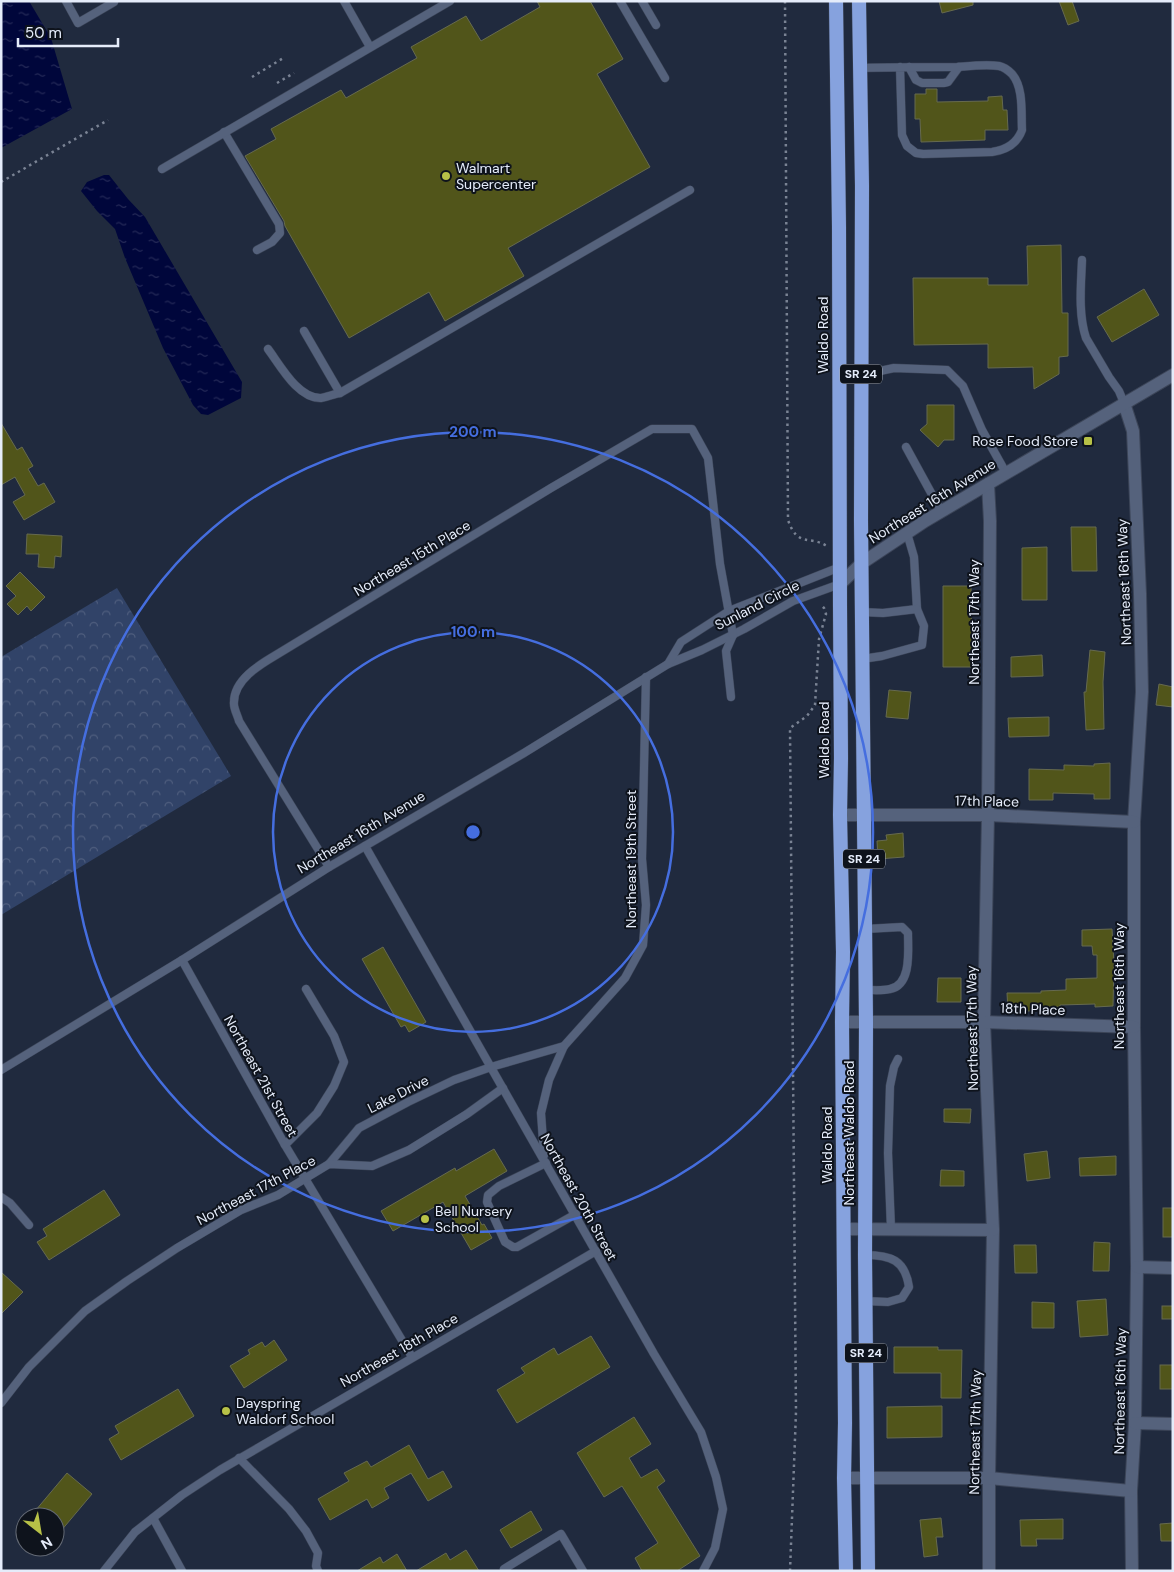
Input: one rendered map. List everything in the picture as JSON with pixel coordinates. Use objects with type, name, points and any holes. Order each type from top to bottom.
[{"type":"highway","name":"Waldo Road","points":[[836,1],[842,758],[840,815],[843,952],[844,1478]]},
{"type":"highway","name":"SR 24","points":[[859,1],[862,186],[862,659]]},
{"type":"highway","name":"Northeast Waldo Road","points":[[862,659],[866,990],[865,1254],[868,1571]]},
{"type":"highway","name":"SR 24","points":[[844,1478],[846,1571]]},
{"type":"street","name":"Northeast 16th Avenue","points":[[862,563],[941,512],[1173,375]]},
{"type":"street","name":"Northeast 16th Way","points":[[1124,403],[1132,431],[1140,594],[1142,692],[1134,822],[1137,1267],[1135,1423],[1131,1491],[1132,1571]]},
{"type":"street","name":"Northeast 17th Way","points":[[988,484],[990,521],[988,815],[984,1022],[993,1230],[989,1571]]},
{"type":"street","name":"Sunland Circle","points":[[840,567],[862,563]]},
{"type":"street","name":"Sunland Circle","points":[[840,584],[862,563]]},
{"type":"street","name":"17th Place","points":[[840,815],[988,815],[1134,822]]},
{"type":"street","name":"18th Place","points":[[842,1022],[984,1022],[1134,1027]]},
{"type":"street","points":[[843,1228],[993,1230]]},
{"type":"street","points":[[1137,1267],[1173,1268]]},
{"type":"street","points":[[1135,1423],[1173,1424]]},
{"type":"street","points":[[844,1478],[989,1478],[1131,1491]]},
{"type":"lane","points":[[66,1],[78,23],[114,2]]},
{"type":"lane","points":[[344,1],[370,47]]},
{"type":"lane","points":[[162,169],[450,1]]},
{"type":"lane","points":[[620,1],[665,78]]},
{"type":"lane","points":[[642,1],[656,25]]},
{"type":"lane","points":[[860,68],[900,67],[959,67],[998,66],[1005,68],[1011,74],[1018,87],[1022,130],[1020,137],[1008,148],[1001,151],[923,154],[911,150],[904,141],[902,134],[900,67]]},
{"type":"lane","points":[[909,67],[918,82],[922,83],[944,83],[951,78],[959,67]]},
{"type":"lane","points":[[224,132],[279,224],[280,233],[272,242],[257,250]]},
{"type":"lane","points":[[268,349],[292,382],[305,395],[320,398],[340,393],[690,190]]},
{"type":"lane","points":[[1082,260],[1081,299],[1086,338],[1119,391],[1124,403]]},
{"type":"lane","points":[[304,330],[340,393]]},
{"type":"lane","points":[[861,375],[894,368],[947,370],[963,386],[982,430],[1006,473]]},
{"type":"lane","name":"Northeast 15th Place","points":[[329,867],[239,721],[234,703],[239,685],[254,669],[542,493],[652,429],[692,429],[708,458],[720,564],[728,611]]},
{"type":"lane","points":[[906,447],[941,512]]},
{"type":"lane","points":[[862,659],[882,656],[922,645],[924,626],[917,609],[914,557],[907,533]]},
{"type":"lane","name":"Sunland Circle","points":[[728,611],[840,567]]},
{"type":"lane","name":"Sunland Circle","points":[[668,664],[733,635],[793,601],[840,584]]},
{"type":"lane","points":[[862,612],[883,613],[917,609]]},
{"type":"lane","points":[[728,611],[733,635],[726,651],[731,698]]},
{"type":"lane","name":"Northeast 16th Avenue","points":[[1,1070],[182,960],[329,867],[524,753],[668,664],[681,642],[728,611]]},
{"type":"lane","name":"Northeast 19th Street","points":[[545,1161],[541,1113],[549,1080],[564,1046],[625,978],[643,944],[646,905],[642,858],[646,677]]},
{"type":"lane","name":"Northeast 20th Street","points":[[366,846],[654,1354],[701,1432],[723,1509],[715,1548],[703,1571]]},
{"type":"lane","points":[[865,929],[902,927],[908,933],[906,973],[900,984],[891,989],[866,990]]},
{"type":"lane","name":"Northeast 21st Street","points":[[182,960],[285,1145],[412,1357]]},
{"type":"lane","points":[[285,1145],[317,1112],[334,1086],[344,1062],[334,1036],[306,989]]},
{"type":"lane","name":"Lake Drive","points":[[329,1164],[359,1128],[408,1102],[454,1080],[564,1046]]},
{"type":"lane","points":[[891,1229],[888,1152],[890,1086],[898,1058]]},
{"type":"lane","name":"Northeast 17th Place","points":[[1,1403],[29,1366],[86,1311],[127,1280],[177,1248],[240,1210],[278,1195],[329,1164],[372,1166],[402,1153],[467,1114],[503,1088]]},
{"type":"lane","points":[[545,1161],[499,1186],[488,1196],[487,1202],[505,1242],[513,1247],[517,1247],[576,1214]]},
{"type":"lane","points":[[1,1196],[10,1203],[29,1225]]},
{"type":"lane","name":"Northeast 18th Place","points":[[104,1571],[134,1532],[182,1495],[239,1458],[596,1251]]},
{"type":"lane","points":[[865,1254],[882,1255],[900,1263],[908,1276],[909,1287],[902,1298],[888,1302],[866,1301]]},
{"type":"lane","points":[[239,1458],[289,1509],[306,1530],[318,1553],[316,1566],[318,1571]]},
{"type":"lane","points":[[153,1518],[182,1571]]},
{"type":"lane","points":[[504,1569],[561,1534],[583,1571]]},
{"type":"path","points":[[786,1],[788,520],[792,532],[802,540],[822,543],[828,547],[829,555]]},
{"type":"path","points":[[252,77],[285,57]]},
{"type":"path","points":[[277,83],[294,73]]},
{"type":"path","points":[[1,182],[108,120]]},
{"type":"path","points":[[790,1571],[796,1412],[790,728],[807,716],[815,705],[819,639],[826,614],[821,605]]},
{"type":"green space","points":[[117,588],[231,776],[1,915],[1,657]]},
{"type":"water","points":[[1,1],[29,1],[51,38],[72,109],[1,148]]},
{"type":"water","points":[[104,175],[109,175],[145,217],[242,382],[241,398],[208,415],[201,414],[193,405],[163,348],[125,258],[115,229],[81,191],[87,182]]},
{"type":"building","name":"Walmart Supercenter","points":[[537,1],[590,1],[623,59],[597,74],[650,167],[508,248],[524,276],[445,321],[429,292],[349,338],[285,226],[284,221],[245,156],[276,139],[271,129],[341,90],[346,98],[417,58],[411,47],[466,16],[481,41],[540,7]]},
{"type":"building","points":[[939,1],[973,1],[973,5],[942,13]]},
{"type":"building","points":[[1059,1],[1072,1],[1079,21],[1068,25]]},
{"type":"building","points":[[926,89],[937,89],[937,102],[988,101],[988,97],[1002,96],[1003,110],[1007,110],[1008,130],[985,130],[985,140],[921,142],[920,119],[915,119],[915,94],[926,94]]},
{"type":"building","points":[[1061,245],[1062,313],[1068,313],[1068,356],[1059,357],[1059,374],[1034,389],[1033,367],[988,368],[988,344],[914,345],[913,278],[988,278],[988,285],[1028,285],[1027,246]]},
{"type":"building","points":[[1144,289],[1159,315],[1112,342],[1097,317]]},
{"type":"building","points":[[927,405],[954,405],[954,440],[944,440],[938,447],[920,430],[927,424]]},
{"type":"building","points":[[1,423],[17,450],[22,447],[33,466],[28,469],[38,486],[44,483],[55,502],[24,520],[13,502],[25,495],[15,477],[1,485]]},
{"type":"building","points":[[1071,527],[1096,527],[1097,571],[1072,571]]},
{"type":"building","points":[[27,534],[62,536],[61,557],[55,556],[54,568],[38,567],[39,554],[26,554]]},
{"type":"building","points":[[1047,547],[1047,600],[1022,600],[1022,548]]},
{"type":"building","points":[[20,572],[45,597],[31,611],[27,606],[18,615],[7,604],[16,596],[6,586]]},
{"type":"building","points":[[943,586],[971,586],[972,667],[943,667]]},
{"type":"building","points":[[1090,650],[1105,652],[1103,682],[1104,729],[1086,730],[1084,692],[1086,692]]},
{"type":"building","points":[[1042,655],[1043,676],[1011,677],[1011,657]]},
{"type":"building","points":[[1159,684],[1173,687],[1173,707],[1156,705]]},
{"type":"building","points":[[889,690],[911,692],[908,719],[886,717]]},
{"type":"building","points":[[1049,717],[1049,736],[1009,737],[1008,718]]},
{"type":"building","points":[[1110,763],[1110,799],[1094,799],[1094,794],[1053,793],[1053,800],[1029,800],[1029,769],[1064,770],[1064,765],[1094,766],[1094,764]]},
{"type":"building","points":[[903,833],[904,857],[878,859],[877,841],[887,840],[886,835]]},
{"type":"building","points":[[1112,929],[1114,964],[1113,1006],[1095,1007],[1095,1004],[1060,1005],[1060,1007],[1037,1007],[1037,1011],[1008,1011],[1007,993],[1041,993],[1041,991],[1066,990],[1066,979],[1097,978],[1097,955],[1093,955],[1092,946],[1082,946],[1082,930]]},
{"type":"building","points":[[383,947],[426,1022],[409,1032],[405,1025],[401,1027],[362,959]]},
{"type":"building","points":[[938,978],[961,978],[961,1002],[937,1002]]},
{"type":"building","points":[[944,1109],[971,1109],[970,1123],[944,1122]]},
{"type":"building","points":[[494,1149],[507,1171],[465,1196],[492,1238],[471,1250],[443,1202],[393,1231],[381,1211],[455,1168],[456,1171]]},
{"type":"building","points":[[1047,1151],[1050,1178],[1027,1181],[1024,1154]]},
{"type":"building","points":[[1116,1156],[1116,1175],[1080,1176],[1079,1158]]},
{"type":"building","points":[[941,1170],[964,1171],[964,1186],[940,1186]]},
{"type":"building","points":[[104,1190],[120,1215],[49,1260],[37,1242],[47,1236],[43,1229]]},
{"type":"building","points":[[1163,1208],[1173,1208],[1173,1237],[1163,1237]]},
{"type":"building","points":[[1094,1242],[1110,1243],[1109,1271],[1093,1271]]},
{"type":"building","points":[[1014,1245],[1036,1245],[1037,1273],[1015,1273]]},
{"type":"building","points":[[1,1272],[23,1292],[1,1314]]},
{"type":"building","points":[[1106,1299],[1108,1335],[1080,1337],[1077,1301]]},
{"type":"building","points":[[1032,1302],[1054,1303],[1054,1328],[1032,1328]]},
{"type":"building","points":[[1162,1306],[1173,1306],[1173,1319],[1162,1319]]},
{"type":"building","points":[[591,1336],[610,1367],[517,1423],[497,1390],[525,1373],[521,1368],[554,1348],[558,1355]]},
{"type":"building","points":[[274,1340],[287,1360],[244,1388],[230,1366],[250,1354],[248,1350],[262,1342],[265,1347]]},
{"type":"building","points":[[894,1347],[938,1347],[938,1350],[962,1350],[961,1398],[941,1398],[941,1373],[894,1373]]},
{"type":"building","points":[[1160,1365],[1173,1365],[1173,1389],[1160,1389]]},
{"type":"building","points":[[178,1389],[194,1416],[121,1460],[109,1439],[119,1433],[115,1426]]},
{"type":"building","points":[[942,1406],[942,1437],[887,1438],[887,1407]]},
{"type":"building","points":[[634,1417],[651,1444],[629,1458],[641,1478],[657,1469],[665,1481],[657,1487],[700,1556],[677,1571],[642,1571],[635,1558],[658,1543],[622,1486],[604,1497],[577,1453]]},
{"type":"building","points":[[409,1445],[428,1479],[443,1471],[452,1487],[428,1501],[411,1473],[384,1488],[389,1498],[372,1508],[367,1499],[330,1520],[318,1499],[349,1481],[344,1473],[367,1461],[371,1467]]},
{"type":"building","points":[[67,1473],[92,1494],[65,1526],[65,1507],[38,1507]]},
{"type":"building","points":[[531,1511],[542,1530],[511,1548],[500,1530]]},
{"type":"building","points":[[941,1518],[943,1537],[936,1537],[938,1555],[924,1557],[920,1520]]},
{"type":"building","points":[[1063,1519],[1063,1539],[1036,1539],[1037,1546],[1021,1546],[1020,1520]]},
{"type":"building","points":[[1173,1523],[1173,1541],[1161,1541],[1160,1524]]},
{"type":"building","points":[[466,1550],[479,1571],[416,1571],[446,1553],[450,1560]]},
{"type":"building","points":[[397,1554],[407,1571],[357,1571],[380,1557],[383,1563]]},
{"type":"place","name":"Walmart Supercenter","points":[[446,176]]},
{"type":"place","name":"Rose Food Store","points":[[1088,441]]},
{"type":"place","name":"Bell Nursery School","points":[[425,1219]]},
{"type":"place","name":"Dayspring Waldorf School","points":[[226,1411]]}]
